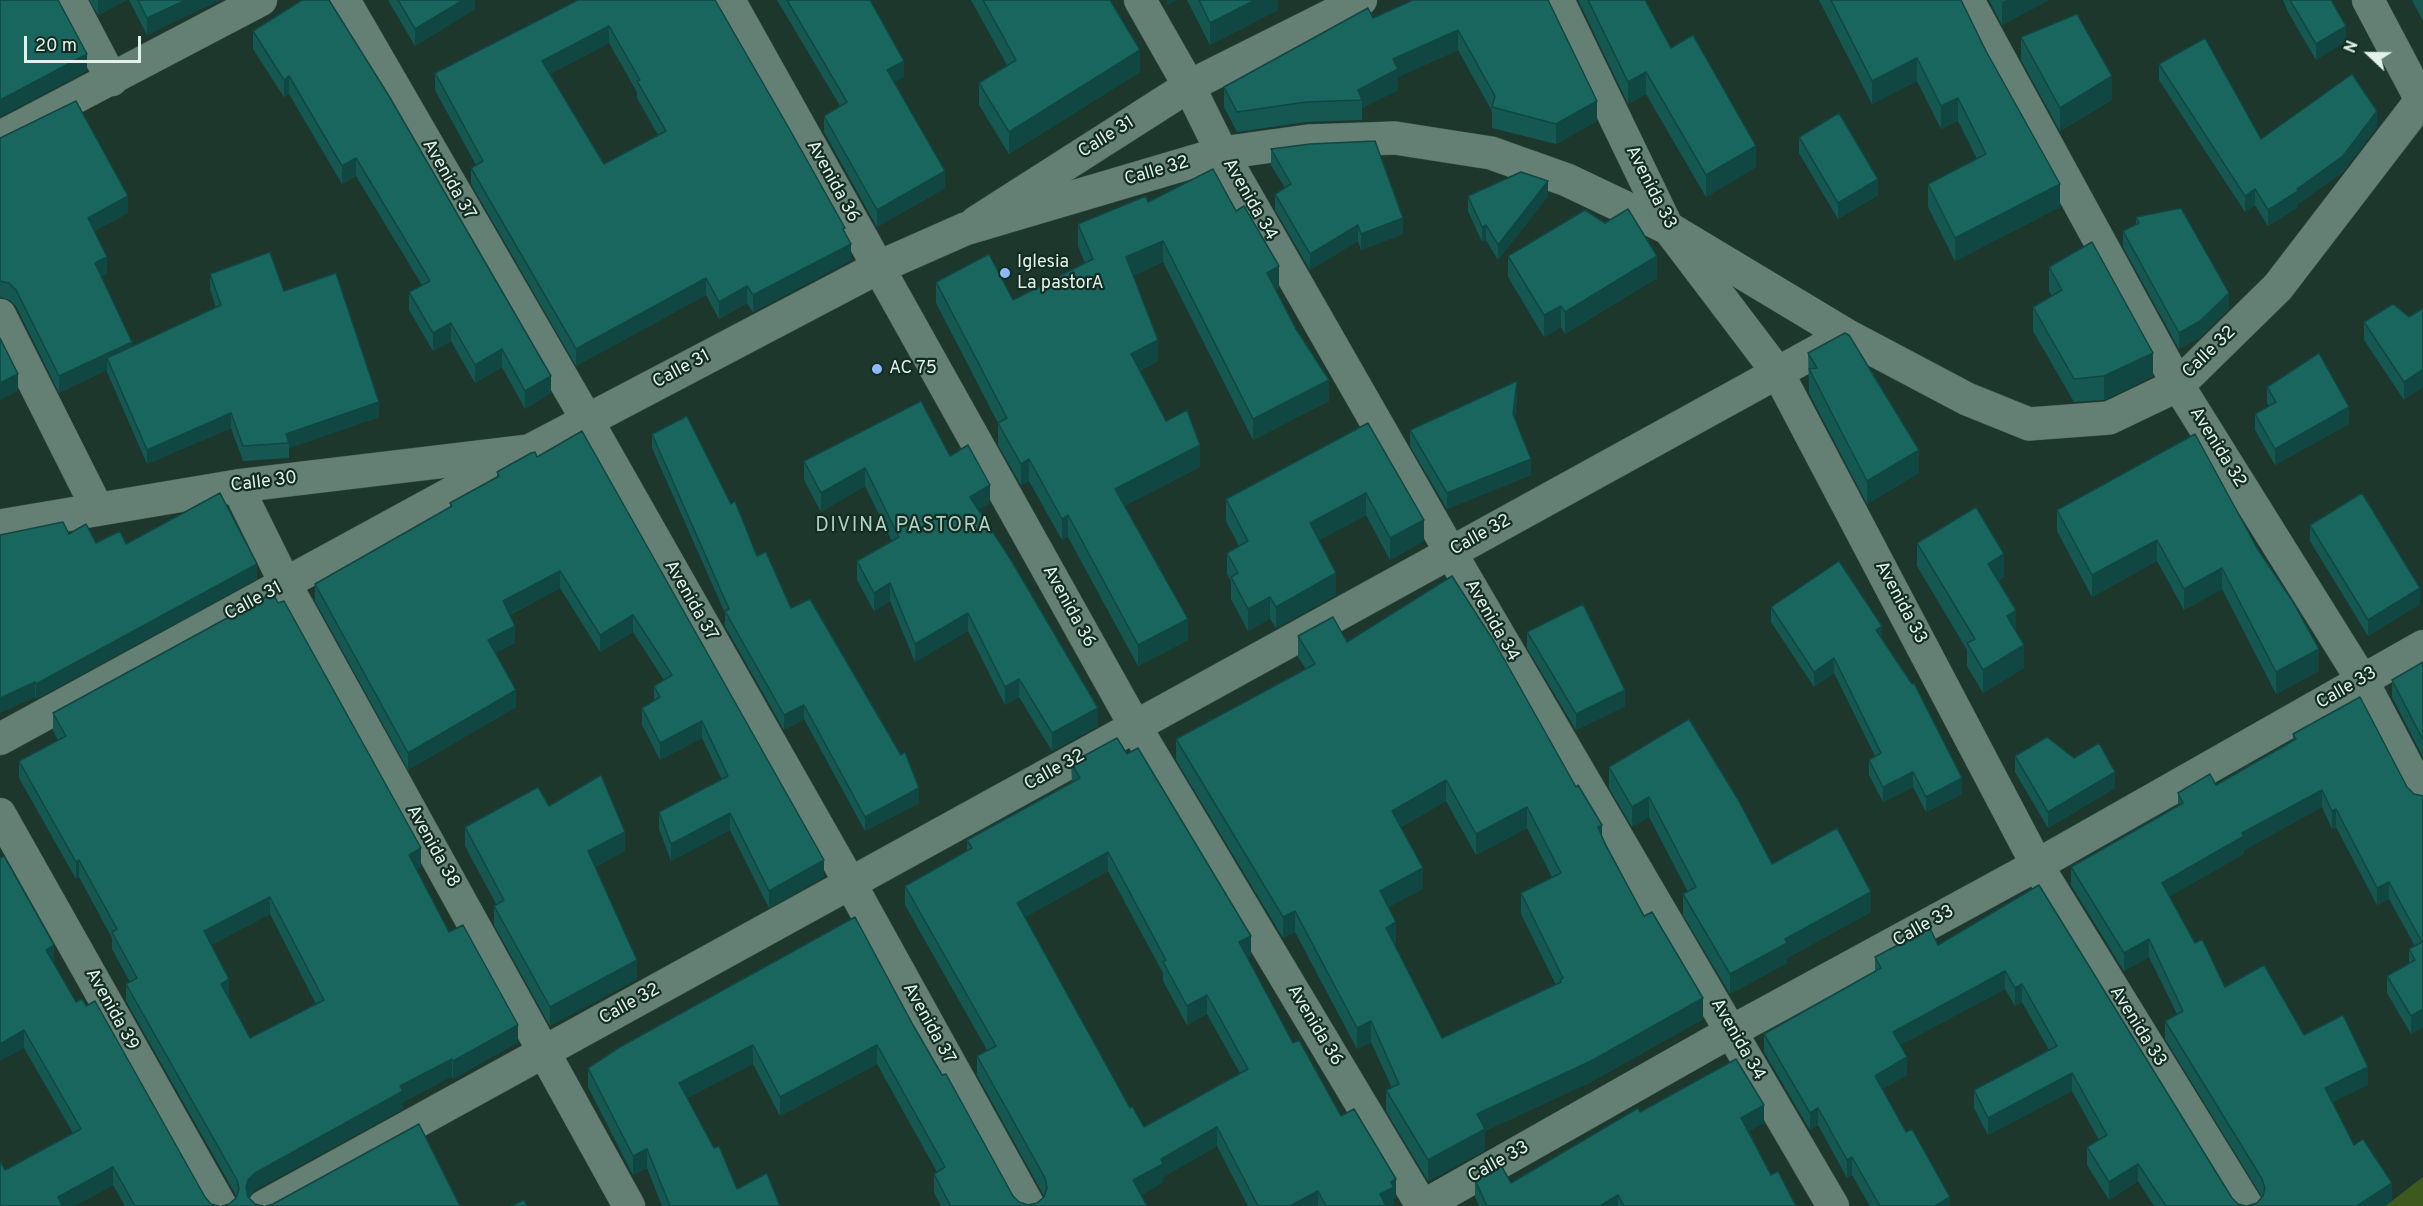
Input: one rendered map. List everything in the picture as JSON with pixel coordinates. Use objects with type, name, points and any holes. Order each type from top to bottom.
[{"type":"main road","name":"Calle 32","points":[[965,229],[1222,153],[1308,141],[1395,138],[1491,153],[1567,180],[1668,228],[1846,335],[1967,399],[2029,424],[2109,418],[2178,385],[2278,286],[2422,101]]},
{"type":"main road","name":"Calle 31","points":[[529,451],[879,267],[965,229]]},
{"type":"main road","name":"Calle 30","points":[[0,526],[237,486],[529,451]]},
{"type":"street","points":[[70,0],[112,80]]},
{"type":"street","points":[[0,137],[261,0]]},
{"type":"street","name":"Avenida 37","points":[[344,0],[587,420],[850,883],[1029,1206]]},
{"type":"street","name":"Avenida 36","points":[[729,0],[1135,726],[1422,1206]]},
{"type":"street","name":"Avenida 34","points":[[1140,0],[1189,86],[1222,153],[1450,553],[1833,1206]]},
{"type":"street","name":"Calle 31","points":[[965,229],[1189,86],[1361,0]]},
{"type":"street","name":"Avenida 33","points":[[1558,0],[1668,228],[1778,373],[2037,865],[2247,1206]]},
{"type":"street","name":"Avenida 32","points":[[1968,0],[2178,385],[2361,680],[2423,796]]},
{"type":"street","points":[[2368,0],[2422,101]]},
{"type":"street","points":[[0,315],[97,508]]},
{"type":"street","name":"Calle 32","points":[[264,1206],[1846,335]]},
{"type":"street","name":"Calle 31","points":[[0,739],[529,451]]},
{"type":"street","name":"Avenida 38","points":[[237,486],[286,585],[546,1051],[629,1206]]},
{"type":"street","name":"Calle 33","points":[[1422,1206],[1732,1032],[2037,865],[2423,646]]},
{"type":"street","name":"Avenida 39","points":[[0,813],[221,1206]]},
{"type":"green space","points":[[2423,1177],[2423,1206],[2385,1206],[2392,1201]]},
{"type":"building","points":[[0,0],[58,0],[87,54],[0,100]]},
{"type":"building","points":[[138,0],[186,0],[147,18]]},
{"type":"building","points":[[302,0],[329,0],[389,96],[551,376],[525,391],[502,349],[475,365],[451,323],[433,333],[409,292],[430,281],[356,158],[342,166],[289,76],[284,80],[253,31]]},
{"type":"building","points":[[398,0],[463,0],[415,29]]},
{"type":"building","points":[[578,0],[715,0],[845,228],[843,229],[851,244],[753,295],[747,286],[719,302],[706,278],[576,349],[471,168],[483,161],[435,73]],"holes":[[[609,26],[640,80],[637,81],[666,131],[604,164],[542,61]]]},
{"type":"building","points":[[787,0],[870,0],[904,61],[887,70],[945,171],[877,210],[824,116],[847,102]]},
{"type":"building","points":[[983,0],[1110,0],[1140,50],[1009,132],[979,83],[1016,60]]},
{"type":"building","points":[[1199,0],[1255,0],[1210,23]]},
{"type":"building","points":[[1413,0],[1548,0],[1597,101],[1556,124],[1492,107],[1495,96],[1458,30],[1393,59],[1398,69],[1358,90],[1362,100],[1306,102],[1237,112],[1224,87],[1368,8],[1373,18]]},
{"type":"building","points":[[1588,0],[1645,0],[1671,48],[1693,35],[1756,146],[1706,175],[1646,72],[1628,82]]},
{"type":"building","points":[[1831,0],[1961,0],[1986,51],[2060,184],[1955,238],[1928,184],[1986,154],[1958,98],[1941,106],[1917,58],[1872,81]]},
{"type":"building","points":[[2290,0],[2331,0],[2346,26],[2316,44]]},
{"type":"building","points":[[2077,14],[2112,76],[2060,108],[2021,37]]},
{"type":"building","points":[[2205,38],[2261,139],[2352,74],[2377,111],[2343,156],[2297,189],[2298,191],[2268,210],[2255,189],[2245,196],[2159,64]]},
{"type":"building","points":[[76,101],[128,196],[88,218],[107,257],[95,263],[132,342],[59,376],[16,290],[9,283],[0,281],[0,138]]},
{"type":"building","points":[[1839,113],[1878,179],[1838,203],[1799,137]]},
{"type":"building","points":[[1375,141],[1403,218],[1361,234],[1358,225],[1310,254],[1275,194],[1291,184],[1271,149],[1310,144]]},
{"type":"building","points":[[1213,169],[1236,211],[1244,206],[1279,266],[1267,273],[1296,329],[1329,380],[1253,419],[1163,241],[1126,257],[1158,340],[1131,354],[1166,421],[1187,410],[1200,445],[1115,489],[1188,619],[1138,645],[1068,515],[1062,519],[1029,459],[1021,464],[998,423],[1007,418],[936,282],[989,254],[1013,300],[1093,259],[1078,224],[1146,196],[1148,202]]},
{"type":"building","points":[[1521,172],[1548,181],[1498,245],[1486,225],[1482,227],[1468,196]]},
{"type":"building","points":[[2181,208],[2229,293],[2200,321],[2179,333],[2123,231],[2139,223],[2136,217]]},
{"type":"building","points":[[1628,209],[1657,256],[1565,312],[1561,306],[1544,315],[1508,256],[1585,210],[1605,223]]},
{"type":"building","points":[[2092,242],[2153,353],[2104,376],[2074,379],[2033,307],[2062,290],[2049,267]]},
{"type":"building","points":[[270,252],[284,291],[336,273],[379,402],[286,434],[289,443],[243,446],[231,413],[147,450],[107,358],[221,305],[210,274]]},
{"type":"building","points":[[2393,304],[2409,317],[2423,308],[2423,369],[2404,382],[2364,322]]},
{"type":"building","points":[[1845,333],[1849,335],[1919,450],[1867,481],[1809,369],[1817,368],[1808,353]]},
{"type":"building","points":[[0,338],[18,374],[0,383]]},
{"type":"building","points":[[2319,353],[2349,407],[2275,449],[2255,414],[2276,402],[2267,387]]},
{"type":"building","points":[[1517,381],[1513,414],[1531,459],[1447,493],[1410,430]]},
{"type":"building","points":[[921,401],[950,456],[968,445],[990,485],[970,497],[1011,560],[1098,708],[1052,733],[1019,679],[1005,687],[968,613],[915,644],[890,583],[874,593],[857,561],[899,537],[865,468],[821,493],[804,461]]},
{"type":"building","points":[[687,416],[731,504],[735,501],[757,556],[766,552],[791,608],[810,599],[901,755],[905,752],[919,788],[865,817],[804,705],[784,715],[725,611],[729,609],[652,434]]},
{"type":"building","points":[[1368,423],[1424,520],[1390,538],[1366,493],[1310,523],[1336,573],[1276,607],[1270,597],[1248,609],[1231,577],[1238,573],[1227,553],[1248,541],[1226,499]]},
{"type":"building","points":[[582,431],[824,860],[769,891],[730,813],[671,844],[659,812],[728,776],[702,721],[660,743],[642,708],[660,697],[654,686],[672,675],[633,615],[600,635],[560,571],[503,601],[515,626],[488,640],[516,690],[408,753],[315,584],[452,506],[450,503],[499,476],[497,472],[531,453],[535,452],[537,457]]},
{"type":"building","points":[[2195,434],[2257,548],[2293,602],[2319,649],[2276,672],[2222,568],[2184,589],[2157,540],[2092,575],[2057,510]]},
{"type":"building","points":[[220,493],[257,564],[36,684],[35,682],[0,698],[0,535],[63,522],[69,534],[86,524],[96,543],[120,531],[126,544]]},
{"type":"building","points":[[2362,493],[2420,588],[2368,620],[2310,525]]},
{"type":"building","points":[[1976,507],[2004,554],[1988,564],[2016,610],[2007,616],[2024,645],[1983,670],[1967,643],[1975,639],[1917,543]]},
{"type":"building","points":[[1839,561],[1882,626],[1876,630],[1912,684],[1914,683],[1962,778],[1926,797],[1913,772],[1883,787],[1869,760],[1881,753],[1834,658],[1814,672],[1771,607]]},
{"type":"building","points":[[1452,576],[1495,643],[1576,787],[1578,785],[1602,825],[1598,827],[1605,844],[1644,916],[1652,912],[1703,998],[1591,1061],[1477,1114],[1485,1129],[1428,1160],[1386,1090],[1399,1084],[1371,1021],[1357,1028],[1295,911],[1283,917],[1176,739],[1315,664],[1298,636],[1333,617],[1347,642]],"holes":[[[1446,780],[1476,834],[1527,807],[1561,873],[1521,893],[1563,978],[1561,982],[1442,1038],[1386,928],[1396,922],[1380,891],[1423,868],[1392,811]]]},
{"type":"building","points":[[273,593],[278,603],[284,601],[421,848],[409,855],[449,932],[463,925],[518,1025],[453,1061],[452,1059],[400,1086],[403,1091],[255,1173],[248,1180],[246,1187],[248,1197],[255,1204],[263,1206],[222,1206],[236,1198],[239,1189],[237,1180],[126,984],[137,978],[112,932],[117,929],[79,860],[76,862],[19,761],[66,736],[53,713]],"holes":[[[270,897],[324,1000],[250,1038],[221,984],[229,979],[204,931]]]},
{"type":"building","points":[[1583,604],[1625,690],[1576,714],[1527,632]]},
{"type":"building","points":[[2423,662],[2423,740],[2392,680]]},
{"type":"building","points":[[2360,697],[2407,787],[2414,794],[2423,796],[2423,1009],[2411,1016],[2387,976],[2415,960],[2409,949],[2422,942],[2389,882],[2377,888],[2336,809],[2332,811],[2322,790],[2242,833],[2244,836],[2162,883],[2195,943],[2202,939],[2225,987],[2264,965],[2304,1035],[2343,1015],[2368,1067],[2325,1088],[2354,1145],[2363,1139],[2392,1183],[2357,1206],[2247,1206],[2257,1203],[2263,1196],[2265,1188],[2262,1179],[2165,1021],[2183,1011],[2149,939],[2124,953],[2071,867],[2183,803],[2178,793],[2210,774],[2216,785],[2296,739],[2293,734]]},
{"type":"building","points":[[1689,719],[1739,801],[1772,864],[1837,828],[1871,892],[1785,939],[1787,943],[1730,974],[1683,894],[1696,887],[1649,797],[1632,807],[1609,767]]},
{"type":"building","points":[[2047,737],[2074,758],[2099,743],[2115,772],[2048,812],[2015,756]]},
{"type":"building","points":[[1117,738],[1127,754],[1138,748],[1251,936],[1239,942],[1293,1043],[1299,1040],[1341,1116],[1354,1109],[1396,1179],[1391,1182],[1394,1187],[1380,1194],[1386,1206],[1326,1206],[1318,1191],[1290,1206],[1258,1206],[1217,1127],[1161,1159],[1163,1164],[1133,1180],[1147,1206],[949,1206],[934,1174],[945,1167],[877,1045],[780,1097],[753,1045],[679,1083],[714,1148],[719,1146],[737,1189],[767,1173],[780,1206],[670,1206],[647,1149],[633,1156],[588,1068],[620,1047],[855,917],[913,1025],[942,1075],[946,1074],[1013,1196],[1019,1202],[1028,1205],[1037,1203],[1044,1197],[1047,1188],[1045,1178],[977,1056],[996,1046],[905,886],[972,848],[967,840],[1080,778],[1071,763]],"holes":[[[1108,852],[1166,960],[1163,962],[1187,1006],[1207,995],[1248,1069],[1144,1127],[1132,1106],[1130,1108],[1017,903]]]},
{"type":"building","points":[[601,775],[625,832],[588,851],[637,960],[550,1007],[494,906],[504,900],[465,827],[538,787],[549,806]]},
{"type":"building","points":[[4,856],[54,945],[46,950],[76,1002],[82,999],[86,1006],[95,1001],[205,1197],[211,1204],[219,1206],[135,1206],[113,1167],[58,1197],[62,1206],[0,1206],[0,1161],[5,1170],[81,1129],[24,1030],[0,1044],[0,858]]},
{"type":"building","points":[[2039,885],[2232,1198],[2238,1204],[2246,1206],[2166,1206],[2138,1164],[2109,1182],[2087,1147],[2107,1135],[2072,1073],[1988,1118],[1974,1090],[2057,1046],[2022,984],[2015,988],[2005,971],[1893,1032],[1907,1057],[1875,1076],[1906,1132],[1912,1129],[1950,1197],[1935,1206],[1880,1206],[1852,1157],[1847,1160],[1818,1108],[1810,1113],[1764,1034],[1881,968],[1875,957],[1930,928],[1938,945]]},
{"type":"building","points":[[1736,1059],[1764,1105],[1741,1118],[1771,1175],[1778,1171],[1796,1206],[1624,1206],[1618,1195],[1600,1206],[1487,1206],[1475,1180],[1501,1165],[1511,1183],[1638,1108],[1640,1112]]},
{"type":"building","points":[[419,1124],[460,1206],[266,1206],[273,1204]]},
{"type":"building","points":[[524,1200],[527,1206],[511,1206]]},
{"type":"place","name":"Iglesia La pastorA","points":[[1005,273]]},
{"type":"place","name":"AC 75","points":[[877,369]]},
{"type":"district","name":"DIVINA PASTORA","points":[[904,527]]}]
